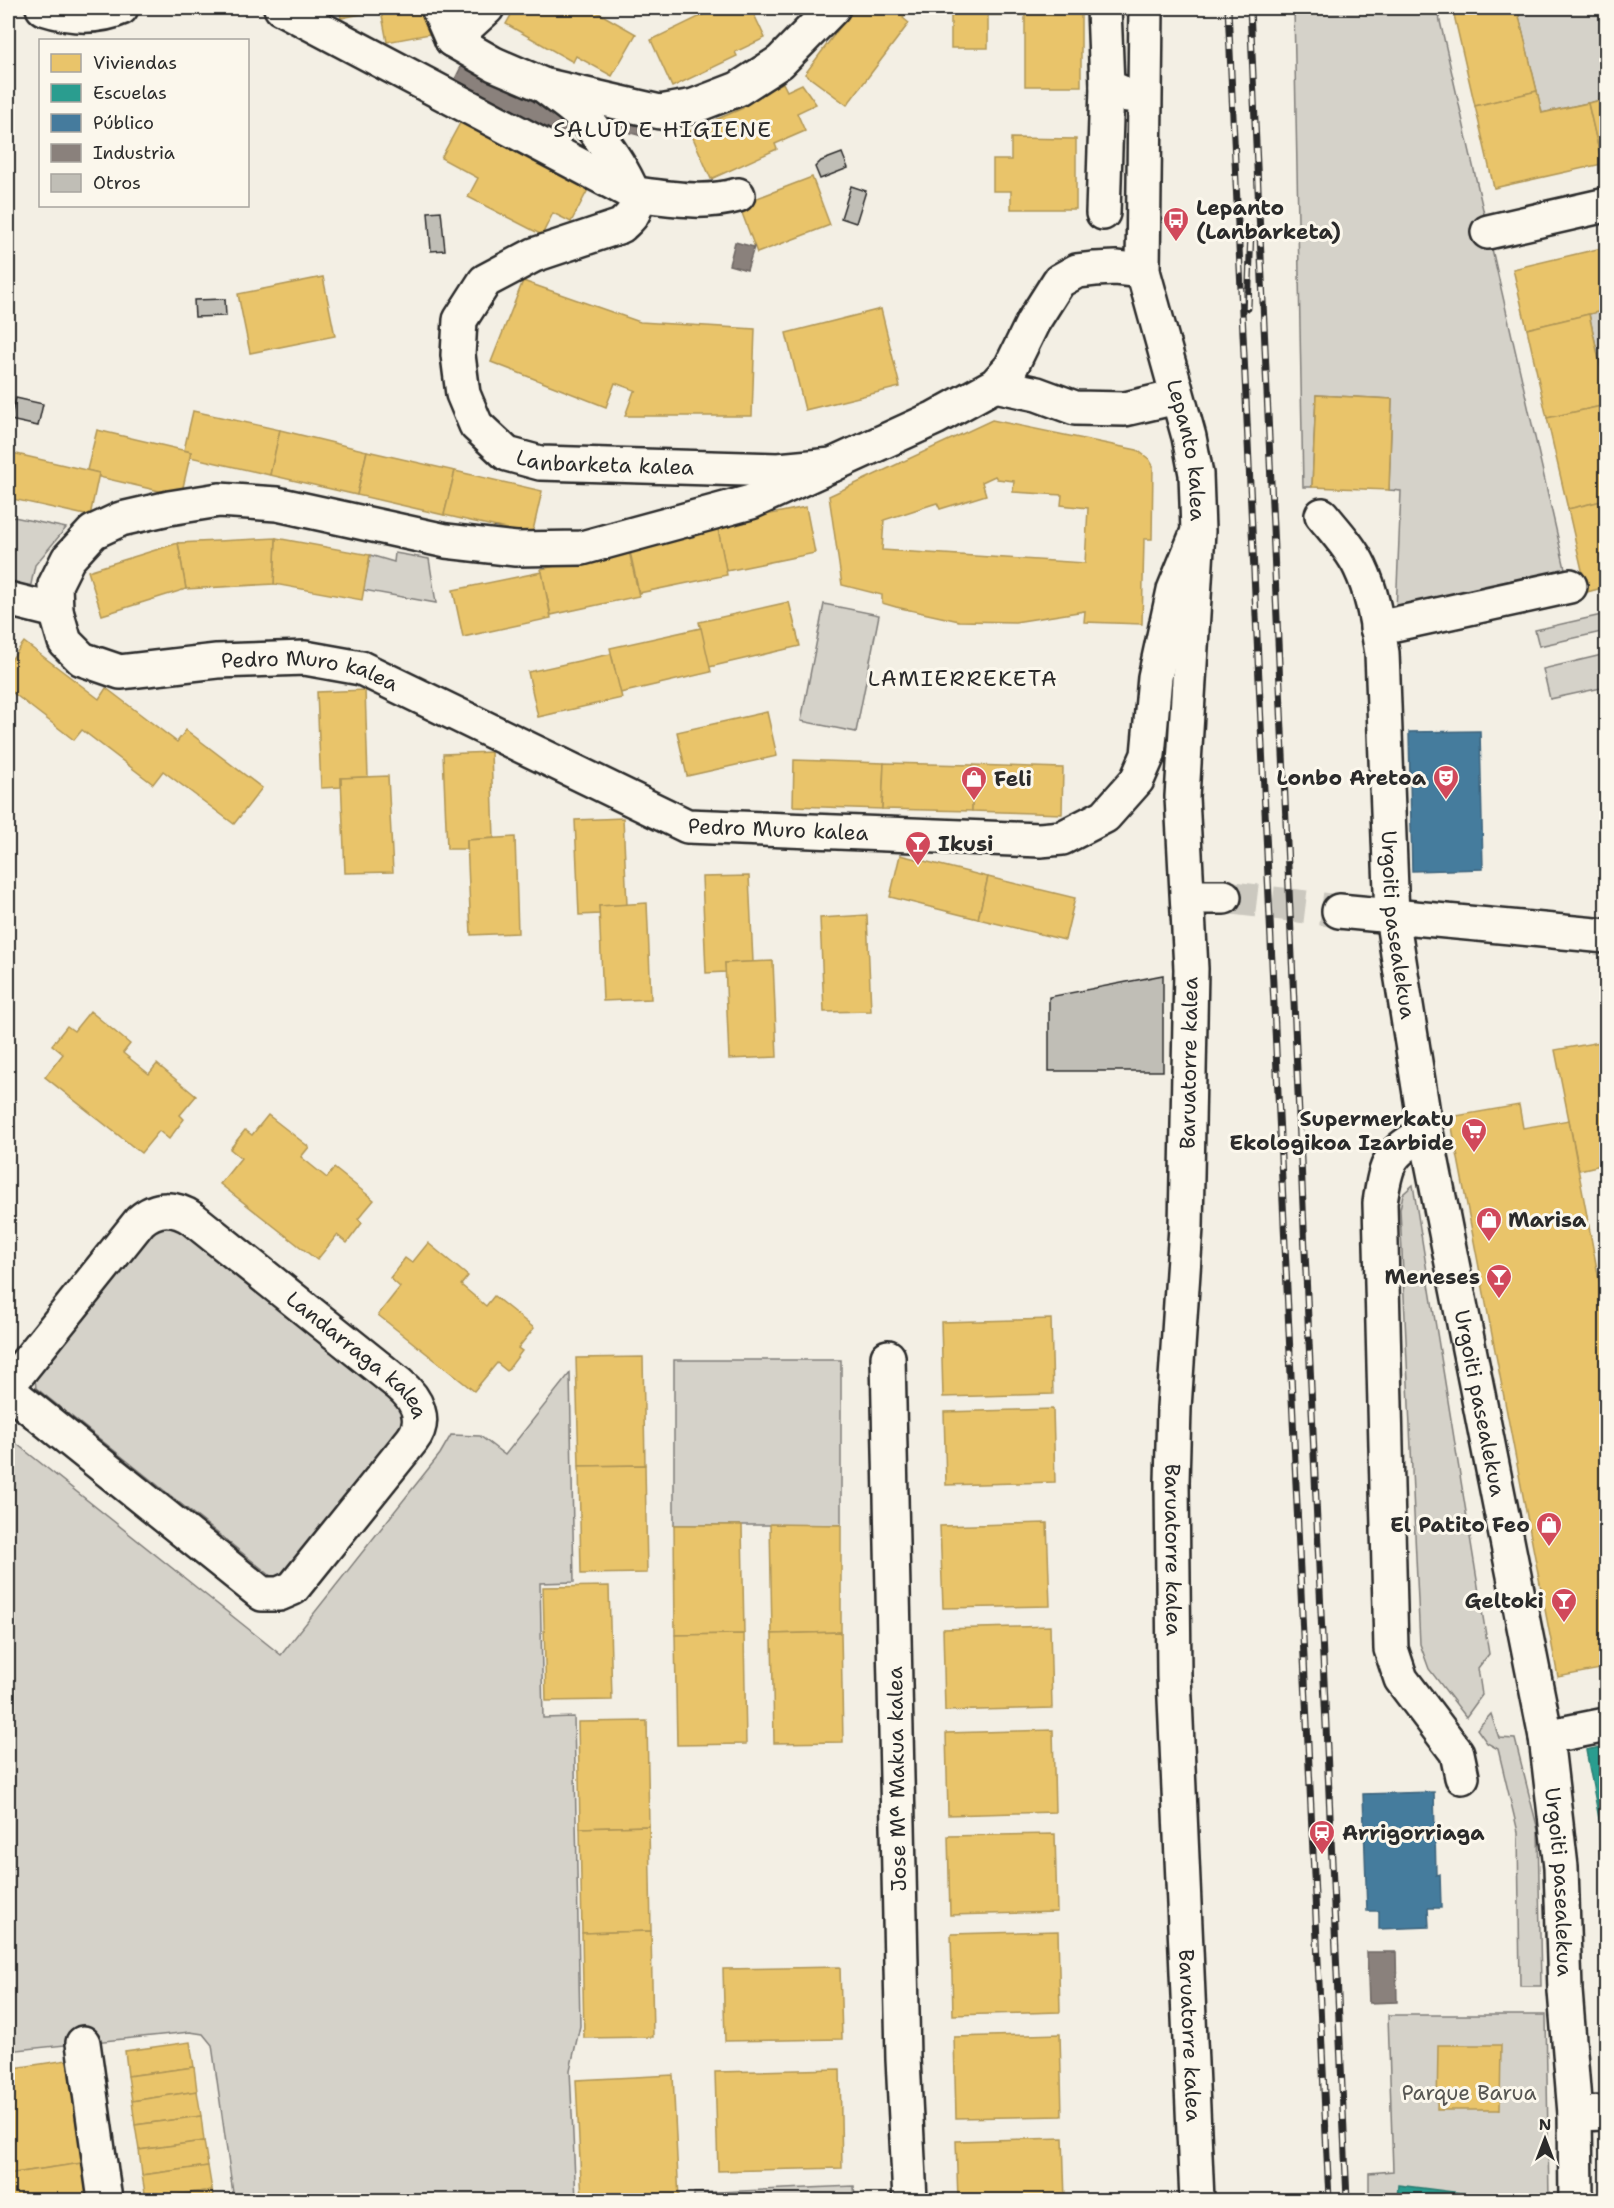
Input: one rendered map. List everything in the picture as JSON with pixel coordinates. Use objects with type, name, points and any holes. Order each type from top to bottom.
[{"type":"street","points":[[43,8],[66,15],[106,14],[121,8]]},
{"type":"street","points":[[281,8],[634,194],[684,200],[720,200],[738,195]]},
{"type":"street","points":[[438,8],[452,40],[494,64],[543,85],[660,111],[694,106],[738,89],[780,62],[833,8]]},
{"type":"street","points":[[452,40],[487,8]]},
{"type":"street","points":[[1103,213],[1107,86],[1104,8]]},
{"type":"street","name":"Lepanto kalea","points":[[1146,8],[1143,271],[1189,436],[1196,474],[1198,531],[1182,796],[1188,897]]},
{"type":"street","points":[[543,85],[585,119],[634,194]]},
{"type":"street","points":[[1107,86],[1146,104]]},
{"type":"street","name":"Lanbarketa kalea","points":[[634,194],[635,206],[631,217],[621,226],[534,255],[485,281],[460,320],[458,355],[463,394],[476,425],[507,454],[540,463],[778,470],[832,465],[935,418],[994,384],[1011,367],[1033,322],[1059,280],[1077,271],[1095,269],[1116,267],[1143,271]]},
{"type":"street","points":[[1488,232],[1606,206]]},
{"type":"street","points":[[1021,348],[1037,394]]},
{"type":"street","points":[[994,384],[1037,394],[1075,408],[1125,409],[1177,397]]},
{"type":"street","name":"Pedro Muro kalea","points":[[832,465],[751,501],[582,548],[516,549],[446,541],[277,504],[219,500],[169,508],[121,519],[93,532],[68,559],[55,585],[56,611],[65,642],[82,659],[120,672],[217,661],[304,658],[361,668],[687,826],[1051,839],[1062,838],[1105,816],[1137,780],[1148,755],[1155,677],[1174,590],[1198,531]]},
{"type":"street","name":"Urgoiti pasealekua","points":[[1322,514],[1360,567],[1372,602],[1382,653],[1392,916],[1426,1132],[1546,1737],[1560,1867],[1565,1991],[1575,2114],[1576,2200]]},
{"type":"street","points":[[1377,628],[1570,586]]},
{"type":"street","points":[[8,598],[56,611]]},
{"type":"street","points":[[1188,897],[1224,897]]},
{"type":"street","name":"Baruatorre kalea","points":[[1188,897],[1191,969],[1186,1227],[1174,1396],[1172,1482],[1174,1676],[1197,2200]]},
{"type":"street","points":[[1339,911],[1606,936]]},
{"type":"street","points":[[1426,1132],[1398,1148],[1385,1172],[1380,1203],[1391,1649],[1401,1679],[1457,1754],[1462,1777]]},
{"type":"street","name":"Landarraga kalea","points":[[157,1210],[173,1210],[180,1211],[193,1219],[399,1384],[413,1397],[419,1421],[417,1434],[293,1588],[279,1594],[262,1593],[8,1388],[140,1221],[157,1210]]},
{"type":"street","name":"Jose Mª Makua kalea","points":[[888,1357],[903,2059],[909,2200]]},
{"type":"street","points":[[1546,1737],[1606,1725]]},
{"type":"street","points":[[83,2043],[105,2200]]},
{"type":"street","points":[[1575,2114],[1606,2113]]},
{"type":"green space","points":[[1294,8],[1437,8],[1566,573],[1396,611],[1401,491],[1389,490],[1392,399],[1316,395],[1312,487],[1303,487]]},
{"type":"green space","points":[[1517,8],[1606,8],[1606,99],[1542,113]]},
{"type":"green space","points":[[1606,310],[1606,392],[1589,314]]},
{"type":"green space","points":[[14,517],[66,528],[35,565],[29,594],[8,587],[8,521]]},
{"type":"green space","points":[[395,553],[429,559],[436,603],[363,590],[370,555],[394,562]]},
{"type":"green space","points":[[824,604],[879,615],[856,732],[801,721]]},
{"type":"green space","points":[[1606,614],[1606,631],[1539,646],[1535,630]]},
{"type":"green space","points":[[1606,654],[1606,687],[1550,699],[1543,669]]},
{"type":"green space","points":[[1413,1185],[1489,1654],[1478,1668],[1482,1695],[1466,1717],[1429,1669],[1420,1644],[1400,1209],[1403,1194]]},
{"type":"green space","points":[[173,1219],[409,1408],[410,1418],[283,1576],[271,1576],[36,1388],[35,1379],[163,1220]]},
{"type":"green space","points":[[674,1360],[841,1360],[841,1525],[674,1525]]},
{"type":"green space","points":[[570,1373],[574,1582],[540,1583],[543,1718],[574,1717],[580,2026],[570,2070],[576,2200],[234,2200],[212,2045],[203,2034],[190,2032],[8,2051],[8,1437],[281,1655],[440,1454],[451,1435],[480,1436],[505,1455]]},
{"type":"green space","points":[[1491,1714],[1499,1738],[1515,1739],[1538,1830],[1541,1986],[1520,1986],[1518,1832],[1498,1749],[1487,1743],[1477,1729]]},
{"type":"green space","name":"Parque Barua","points":[[1388,2015],[1546,2015],[1549,2200],[1369,2200],[1369,2173],[1393,2171]]},
{"type":"green space","points":[[854,2186],[855,2200],[694,2200],[694,2193]]},
{"type":"building: Viviendas","points":[[339,8],[425,8],[430,34],[387,42],[381,10],[341,18]]},
{"type":"building: Viviendas","points":[[515,8],[578,8],[586,12],[590,8],[636,34],[612,76],[576,56],[573,62],[506,24]]},
{"type":"building: Viviendas","points":[[751,8],[765,38],[735,52],[737,56],[672,87],[651,40],[703,15],[701,10]]},
{"type":"building: Viviendas","points":[[854,8],[911,8],[903,18],[909,23],[847,105],[805,74]]},
{"type":"building: Viviendas","points":[[951,8],[1081,8],[1081,86],[1025,86],[1025,15],[988,15],[988,48],[951,48]]},
{"type":"building: Viviendas","points":[[1452,8],[1489,8],[1454,15]]},
{"type":"building: Viviendas","points":[[1489,8],[1517,8],[1537,91],[1475,106],[1454,15]]},
{"type":"building: Viviendas","points":[[783,83],[787,91],[802,84],[816,104],[797,113],[805,131],[775,144],[777,149],[711,179],[690,131],[743,108],[741,102]]},
{"type":"building: Viviendas","points":[[1537,91],[1542,113],[1588,103],[1602,164],[1494,188],[1475,106]]},
{"type":"building: Viviendas","points":[[1606,99],[1606,163],[1602,164],[1588,103]]},
{"type":"building: Viviendas","points":[[465,114],[593,180],[571,222],[553,213],[542,235],[468,197],[478,178],[441,158]]},
{"type":"building: Viviendas","points":[[1011,138],[1076,139],[1076,209],[1011,209],[1011,191],[993,191],[993,160],[1011,160]]},
{"type":"building: Viviendas","points":[[812,177],[830,225],[757,253],[739,205]]},
{"type":"building: Viviendas","points":[[1606,247],[1606,310],[1527,329],[1513,269]]},
{"type":"building: Viviendas","points":[[323,277],[335,336],[250,353],[238,294]]},
{"type":"building: Viviendas","points":[[523,281],[640,322],[755,329],[752,416],[625,416],[634,391],[637,391],[615,383],[606,407],[491,362]]},
{"type":"building: Viviendas","points":[[881,309],[900,387],[805,410],[786,333]]},
{"type":"building: Viviendas","points":[[1589,314],[1606,392],[1606,405],[1547,418],[1527,329]]},
{"type":"building: Viviendas","points":[[1316,395],[1392,399],[1389,490],[1312,487]]},
{"type":"building: Viviendas","points":[[1606,405],[1606,500],[1568,509],[1547,418]]},
{"type":"building: Viviendas","points":[[193,411],[280,430],[270,475],[190,457],[191,452],[184,450]]},
{"type":"building: Viviendas","points":[[992,420],[1137,450],[1149,459],[1153,466],[1152,539],[1144,539],[1142,624],[1084,622],[1085,611],[1015,622],[959,621],[882,603],[882,595],[842,585],[829,496]],"holes":[[[995,476],[997,479],[1014,481],[1013,492],[1062,495],[1061,505],[1088,508],[1085,563],[882,550],[884,520],[937,503],[940,509],[986,495],[982,482]]]},
{"type":"building: Viviendas","points":[[97,430],[191,452],[181,496],[99,477],[99,473],[87,470]]},
{"type":"building: Viviendas","points":[[280,430],[367,451],[357,495],[270,475]]},
{"type":"building: Viviendas","points":[[367,451],[455,471],[444,515],[357,495]]},
{"type":"building: Viviendas","points":[[8,452],[99,473],[90,516],[8,498]]},
{"type":"building: Viviendas","points":[[455,471],[542,491],[532,535],[444,515]]},
{"type":"building: Viviendas","points":[[1606,500],[1606,587],[1587,592],[1568,509]]},
{"type":"building: Viviendas","points":[[806,507],[815,553],[726,571],[717,525]]},
{"type":"building: Viviendas","points":[[718,529],[727,575],[639,593],[629,547]]},
{"type":"building: Viviendas","points":[[276,538],[370,555],[362,600],[274,584]]},
{"type":"building: Viviendas","points":[[276,538],[274,584],[186,589],[178,543]]},
{"type":"building: Viviendas","points":[[178,543],[186,589],[102,615],[88,571]]},
{"type":"building: Viviendas","points":[[629,551],[639,596],[551,615],[541,569]]},
{"type":"building: Viviendas","points":[[542,572],[551,618],[463,637],[453,590]]},
{"type":"building: Viviendas","points":[[789,602],[800,646],[709,667],[699,622]]},
{"type":"building: Viviendas","points":[[701,628],[711,672],[620,693],[610,648]]},
{"type":"building: Viviendas","points":[[24,642],[99,699],[106,688],[177,742],[186,730],[262,788],[234,824],[163,771],[153,784],[82,730],[74,740],[8,689],[8,664]]},
{"type":"building: Viviendas","points":[[611,654],[622,698],[538,717],[528,672]]},
{"type":"building: Viviendas","points":[[365,690],[368,777],[341,778],[341,787],[321,788],[317,692]]},
{"type":"building: Viviendas","points":[[767,712],[777,756],[687,776],[677,732]]},
{"type":"building: Viviendas","points":[[491,752],[494,838],[467,840],[467,849],[447,849],[443,754]]},
{"type":"building: Viviendas","points":[[794,760],[884,763],[882,809],[793,806]]},
{"type":"building: Viviendas","points":[[884,763],[973,765],[972,811],[882,809]]},
{"type":"building: Viviendas","points":[[973,765],[1063,768],[1062,814],[972,811]]},
{"type":"building: Viviendas","points":[[388,776],[393,872],[345,873],[341,778]]},
{"type":"building: Viviendas","points":[[623,818],[627,905],[599,906],[600,914],[579,915],[575,820]]},
{"type":"building: Viviendas","points":[[515,837],[518,933],[471,935],[467,840]]},
{"type":"building: Viviendas","points":[[900,855],[988,877],[978,919],[890,897]]},
{"type":"building: Viviendas","points":[[749,876],[753,962],[725,963],[726,972],[706,973],[702,877]]},
{"type":"building: Viviendas","points":[[988,877],[1075,898],[1065,940],[978,919]]},
{"type":"building: Viviendas","points":[[647,903],[651,999],[603,1001],[599,906]]},
{"type":"building: Viviendas","points":[[867,915],[871,1011],[824,1012],[820,918]]},
{"type":"building: Viviendas","points":[[773,961],[777,1057],[729,1059],[725,963]]},
{"type":"building: Viviendas","points":[[90,1011],[130,1044],[123,1053],[149,1074],[157,1064],[196,1096],[180,1115],[184,1119],[169,1139],[159,1131],[141,1153],[45,1077],[63,1054],[52,1045],[67,1026],[74,1031]]},
{"type":"building: Viviendas","points":[[1606,1041],[1606,1164],[1579,1170],[1555,1050]]},
{"type":"building: Viviendas","points":[[1519,1105],[1523,1128],[1569,1120],[1606,1317],[1606,1668],[1558,1677],[1450,1117]]},
{"type":"building: Viviendas","points":[[268,1115],[309,1147],[301,1157],[327,1178],[334,1168],[374,1200],[358,1219],[362,1223],[347,1243],[337,1235],[317,1260],[220,1184],[241,1158],[230,1149],[245,1130],[252,1135]]},
{"type":"building: Viviendas","points":[[428,1243],[468,1276],[461,1285],[486,1306],[494,1296],[534,1328],[518,1348],[522,1351],[507,1371],[497,1363],[474,1391],[378,1315],[400,1287],[390,1278],[405,1258],[412,1263]]},
{"type":"building: Viviendas","points":[[1051,1319],[1053,1394],[943,1397],[941,1322]]},
{"type":"building: Viviendas","points":[[643,1357],[645,1465],[579,1466],[576,1358]]},
{"type":"building: Viviendas","points":[[1053,1409],[1055,1482],[946,1485],[944,1412]]},
{"type":"building: Viviendas","points":[[645,1465],[647,1573],[581,1574],[579,1466]]},
{"type":"building: Viviendas","points":[[1047,1523],[1050,1606],[943,1608],[940,1526]]},
{"type":"building: Viviendas","points":[[770,1524],[841,1525],[841,1632],[772,1634]]},
{"type":"building: Viviendas","points":[[674,1525],[742,1525],[744,1634],[675,1635]]},
{"type":"building: Viviendas","points":[[609,1586],[612,1700],[546,1701],[543,1587]]},
{"type":"building: Viviendas","points":[[1050,1626],[1052,1708],[945,1711],[943,1629]]},
{"type":"building: Viviendas","points":[[841,1632],[843,1742],[774,1743],[772,1634]]},
{"type":"building: Viviendas","points":[[744,1634],[746,1744],[677,1745],[675,1635]]},
{"type":"building: Viviendas","points":[[647,1721],[649,1826],[580,1828],[578,1722]]},
{"type":"building: Viviendas","points":[[1053,1730],[1055,1812],[948,1815],[946,1733]]},
{"type":"building: Viviendas","points":[[649,1826],[651,1931],[582,1933],[580,1828]]},
{"type":"building: Viviendas","points":[[1055,1834],[1057,1912],[950,1915],[948,1836]]},
{"type":"building: Viviendas","points":[[651,1931],[653,2037],[584,2038],[582,1933]]},
{"type":"building: Viviendas","points":[[1058,1931],[1060,2012],[953,2015],[951,1934]]},
{"type":"building: Viviendas","points":[[840,1967],[842,2039],[725,2041],[723,1969]]},
{"type":"building: Viviendas","points":[[1060,2034],[1062,2116],[956,2118],[954,2037]]},
{"type":"building: Viviendas","points":[[190,2042],[194,2067],[128,2076],[125,2051]]},
{"type":"building: Viviendas","points":[[1438,2045],[1501,2045],[1500,2110],[1437,2110]]},
{"type":"building: Viviendas","points":[[67,2060],[82,2163],[8,2174],[8,2069]]},
{"type":"building: Viviendas","points":[[194,2067],[197,2091],[132,2101],[128,2076]]},
{"type":"building: Viviendas","points":[[840,2069],[842,2168],[718,2171],[715,2072]]},
{"type":"building: Viviendas","points":[[673,2075],[679,2200],[582,2200],[576,2080]]},
{"type":"building: Viviendas","points":[[197,2091],[201,2116],[135,2125],[132,2101]]},
{"type":"building: Viviendas","points":[[201,2116],[204,2141],[139,2150],[135,2125]]},
{"type":"building: Viviendas","points":[[1063,2138],[1065,2200],[958,2200],[956,2141]]},
{"type":"building: Viviendas","points":[[204,2141],[208,2166],[142,2175],[139,2150]]},
{"type":"building: Viviendas","points":[[82,2163],[87,2200],[8,2200],[8,2174]]},
{"type":"building: Viviendas","points":[[208,2166],[212,2190],[146,2199],[142,2175]]},
{"type":"building: Viviendas","points":[[212,2190],[213,2200],[146,2200],[146,2199]]},
{"type":"building: Escuelas","points":[[1606,1746],[1606,1855],[1586,1750]]},
{"type":"building: Escuelas","points":[[1398,2185],[1492,2197],[1491,2200],[1397,2200]]},
{"type":"building: Público","name":"Lonbo Aretoa","points":[[1480,731],[1483,869],[1412,871],[1409,732]]},
{"type":"building: Público","points":[[1434,1792],[1436,1875],[1440,1874],[1441,1908],[1428,1908],[1429,1927],[1379,1929],[1379,1911],[1367,1911],[1363,1794]]},
{"type":"building: Industria","points":[[462,65],[572,121],[560,143],[451,87]]},
{"type":"building: Industria","points":[[617,113],[646,121],[642,136],[613,128]]},
{"type":"building: Industria","points":[[735,242],[754,247],[747,270],[729,265]]},
{"type":"building: Industria","points":[[1367,1952],[1396,1952],[1397,2002],[1369,2003]]},
{"type":"building: Otros","points":[[842,153],[848,168],[820,179],[815,167],[821,161]]},
{"type":"building: Otros","points":[[851,186],[866,191],[856,223],[841,218]]},
{"type":"building: Otros","points":[[441,211],[445,250],[431,251],[428,212]]},
{"type":"building: Otros","points":[[225,299],[226,316],[195,317],[194,300]]},
{"type":"building: Otros","points":[[16,398],[43,404],[38,426],[10,420]]},
{"type":"building: Otros","points":[[1163,975],[1163,1071],[1049,1071],[1049,997]]},
{"type":"tunnel","points":[[1224,897],[1339,911]]},
{"type":"railway","points":[[1228,8],[1329,2200]]},
{"type":"railway","points":[[1250,8],[1347,2200]]},
{"type":"railway","points":[[1248,308],[1251,230]]},
{"type":"place","name":"Lepanto (Lanbarketa)","points":[[1176,243]]},
{"type":"place","name":"Lonbo Aretoa","points":[[1446,801]]},
{"type":"place","name":"Feli","points":[[974,802]]},
{"type":"place","name":"Ikusi","points":[[918,867]]},
{"type":"place","name":"Supermerkatu Ekologikoa Izarbide","points":[[1474,1154]]},
{"type":"place","name":"Marisa","points":[[1489,1243]]},
{"type":"place","name":"Meneses","points":[[1499,1300]]},
{"type":"place","name":"El Patito Feo","points":[[1549,1548]]},
{"type":"place","name":"Geltoki","points":[[1564,1624]]},
{"type":"place","name":"Arrigorriaga","points":[[1322,1856]]},
{"type":"district","name":"SALUD E HIGIENE","points":[[663,129]]},
{"type":"district","name":"LAMIERREKETA","points":[[963,678]]}]
